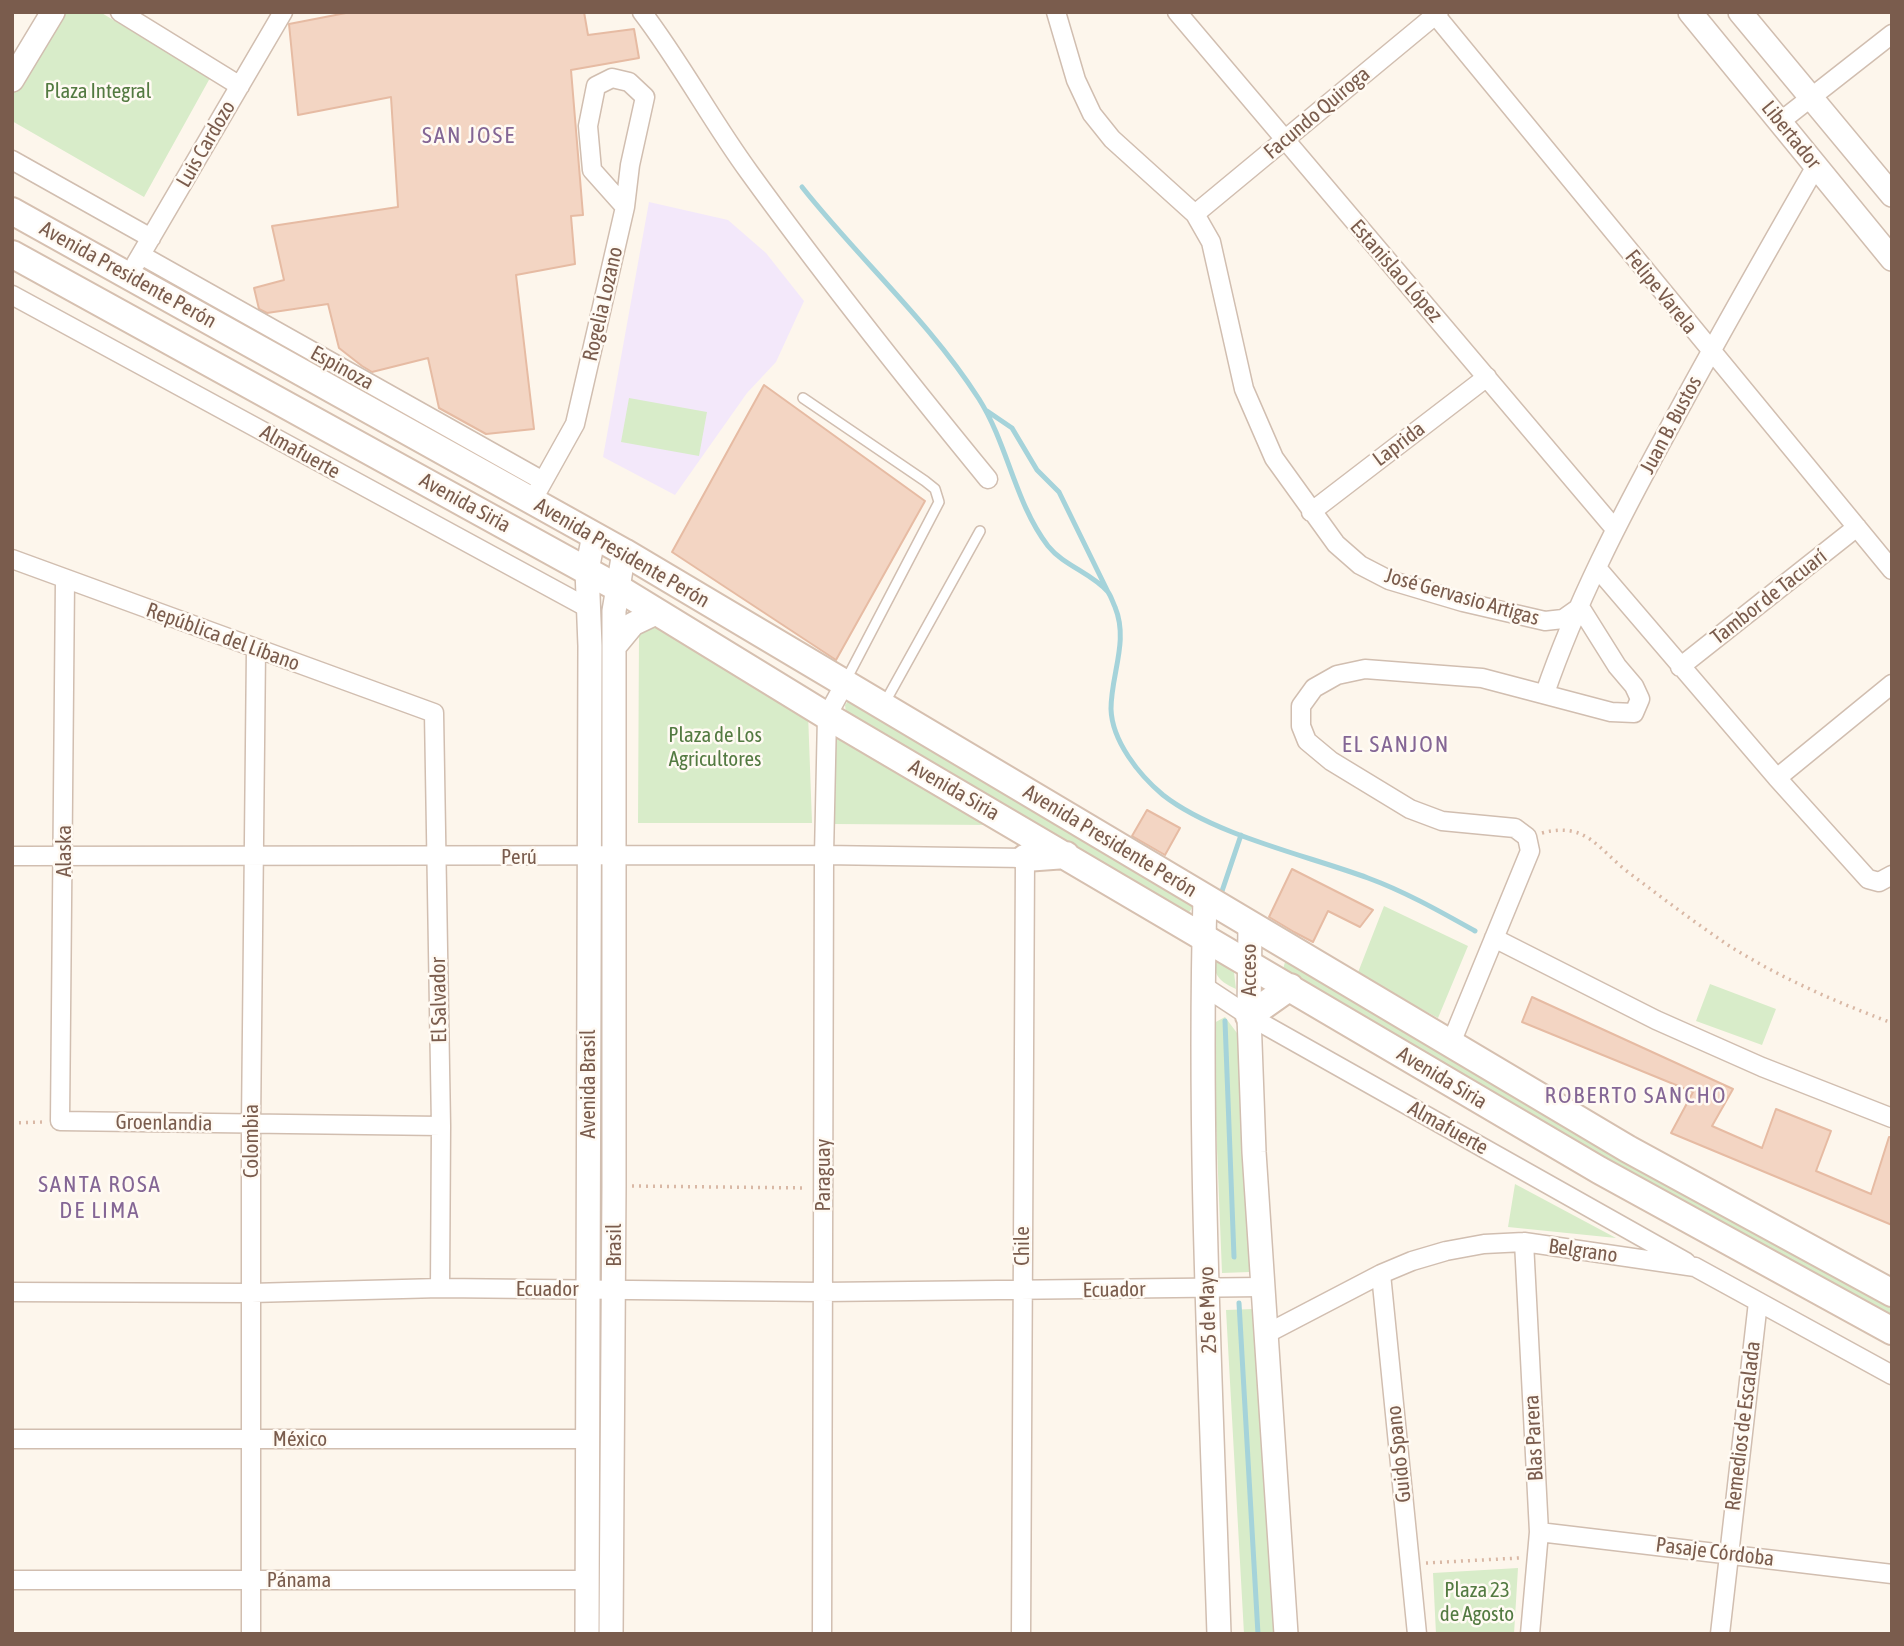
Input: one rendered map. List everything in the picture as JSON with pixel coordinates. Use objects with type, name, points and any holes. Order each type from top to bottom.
[{"type":"main road","name":"Avenida Presidente Perón","points":[[12,211],[135,265],[538,491],[594,535],[1215,904]]},
{"type":"main road","name":"Avenida Siria","points":[[12,254],[587,570],[827,716],[1599,1170],[1892,1331]]},
{"type":"main road","points":[[1025,858],[1066,855]]},
{"type":"main road","name":"Avenida Siria","points":[[1215,904],[1628,1149],[1892,1293]]},
{"type":"main road","points":[[1249,1016],[1290,988]]},
{"type":"street","points":[[12,80],[53,12]]},
{"type":"street","points":[[120,12],[240,86]]},
{"type":"street","points":[[642,12],[747,169],[885,353],[988,479]]},
{"type":"street","name":"José Gervasio Artigas","points":[[1056,12],[1076,80],[1092,114],[1112,139],[1195,214],[1211,242],[1244,389],[1273,458],[1336,544],[1360,565],[1389,580],[1463,602],[1545,621],[1563,619],[1580,607]]},
{"type":"street","name":"Estanislao López","points":[[1177,12],[1615,529]]},
{"type":"street","name":"Libertador","points":[[1690,12],[1892,259]]},
{"type":"street","name":"Libertador","points":[[1740,12],[1892,195]]},
{"type":"street","name":"Luis Cardozo","points":[[135,265],[281,13]]},
{"type":"street","name":"Facundo Quiroga","points":[[1195,214],[1436,13]]},
{"type":"street","name":"Felipe Varela","points":[[1436,13],[1710,352],[1892,570]]},
{"type":"street","points":[[1781,121],[1892,34]]},
{"type":"street","name":"Rogelia Lozano","points":[[538,491],[575,424],[625,207],[630,165],[645,97],[629,82],[612,78],[596,86],[588,126],[592,170],[625,207]]},
{"type":"street","points":[[12,160],[151,238]]},
{"type":"street","name":"Juan B. Bustos","points":[[1545,693],[1564,639],[1615,529],[1710,352],[1816,166]]},
{"type":"street","name":"Almafuerte","points":[[12,295],[588,608]]},
{"type":"street","name":"Laprida","points":[[1311,512],[1487,377]]},
{"type":"street","name":"Tambor de Tacuarí","points":[[1680,667],[1857,527]]},
{"type":"street","name":"Avenida Brasil","points":[[587,1634],[590,646],[587,570],[594,535]]},
{"type":"street","points":[[614,857],[614,611],[624,552]]},
{"type":"street","name":"República del Líbano","points":[[12,559],[434,713]]},
{"type":"street","points":[[1598,569],[1680,667],[1868,879],[1886,879]]},
{"type":"street","name":"Alaska","points":[[60,1121],[65,580]]},
{"type":"street","points":[[1451,1043],[1530,850],[1527,837],[1515,828],[1442,821],[1410,809],[1331,761],[1307,741],[1301,726],[1301,706],[1314,688],[1337,675],[1365,669],[1482,678],[1611,712],[1634,713],[1640,699],[1634,686],[1617,666],[1580,607]]},
{"type":"street","points":[[614,647],[633,624],[656,613]]},
{"type":"street","name":"Colombia","points":[[251,1634],[251,1125],[256,649]]},
{"type":"street","points":[[827,716],[845,683]]},
{"type":"street","points":[[1777,778],[1892,684]]},
{"type":"street","name":"El Salvador","points":[[434,713],[441,1126],[440,1288]]},
{"type":"street","name":"Paraguay","points":[[822,1634],[824,855],[827,716]]},
{"type":"street","name":"Perú","points":[[12,856],[824,855],[1025,858]]},
{"type":"street","name":"Brasil","points":[[611,1634],[614,857]]},
{"type":"street","name":"Chile","points":[[1021,1634],[1025,858]]},
{"type":"street","points":[[1202,985],[1204,937],[1215,904]]},
{"type":"street","name":"Acceso","points":[[1249,1016],[1250,924]]},
{"type":"street","points":[[1494,938],[1656,1020],[1762,1067],[1892,1118]]},
{"type":"street","name":"Almafuerte","points":[[1202,985],[1249,1016],[1695,1267]]},
{"type":"street","name":"25 de Mayo","points":[[1202,985],[1216,1288],[1219,1634]]},
{"type":"street","points":[[1249,1016],[1254,1152],[1254,1287],[1266,1334],[1286,1634]]},
{"type":"street","name":"Groenlandia","points":[[60,1121],[441,1126]]},
{"type":"street","name":"Belgrano","points":[[1266,1334],[1381,1274],[1446,1251],[1484,1244],[1524,1242],[1695,1267],[1892,1375]]},
{"type":"street","name":"Blas Parera","points":[[1524,1242],[1539,1532],[1530,1634]]},
{"type":"street","name":"Guido Spano","points":[[1381,1274],[1417,1634]]},
{"type":"street","name":"Ecuador","points":[[12,1292],[251,1293],[440,1288],[822,1292],[1254,1287]]},
{"type":"street","name":"Remedios de Escalada","points":[[1720,1634],[1758,1302]]},
{"type":"street","name":"México","points":[[12,1439],[587,1439]]},
{"type":"street","name":"Pasaje Córdoba","points":[[1539,1532],[1892,1574]]},
{"type":"street","name":"Pánama","points":[[12,1580],[587,1580]]},
{"type":"lane","points":[[803,398],[925,481],[935,489],[939,502],[845,683]]},
{"type":"lane","points":[[884,706],[980,531]]},
{"type":"path","points":[[1527,837],[1559,828],[1585,834],[1625,870],[1729,946],[1793,981],[1892,1023]]},
{"type":"path","points":[[12,1123],[60,1121]]},
{"type":"path","points":[[614,1186],[823,1188]]},
{"type":"path","points":[[1410,1563],[1536,1557]]},
{"type":"shaded area","points":[[649,202],[728,220],[766,253],[804,301],[776,362],[747,393],[675,495],[603,457]]},
{"type":"green space","name":"Plaza Integral","points":[[63,12],[100,12],[210,78],[144,197],[12,121],[12,95]]},
{"type":"green space","points":[[629,398],[707,412],[699,456],[621,442]]},
{"type":"green space","name":"Plaza de Los Agricultores","points":[[656,622],[808,713],[812,823],[638,823],[639,635]]},
{"type":"green space","points":[[849,700],[1194,905],[1188,914],[846,713],[845,705]]},
{"type":"green space","points":[[833,730],[995,825],[831,824]]},
{"type":"green space","points":[[1384,906],[1468,946],[1438,1018],[1357,975]]},
{"type":"green space","points":[[1211,952],[1233,964],[1236,989],[1217,975]]},
{"type":"green space","points":[[1290,961],[1892,1303],[1892,1322],[1602,1163],[1283,969],[1285,962]]},
{"type":"green space","points":[[1710,984],[1776,1009],[1762,1045],[1696,1021]]},
{"type":"green space","points":[[1225,1017],[1240,1037],[1250,1272],[1222,1273],[1212,1024]]},
{"type":"green space","points":[[1515,1184],[1616,1238],[1508,1227]]},
{"type":"green space","points":[[1253,1309],[1274,1634],[1244,1634],[1226,1310]]},
{"type":"green space","name":"Plaza 23 de Agosto","points":[[1518,1568],[1514,1634],[1436,1634],[1433,1573]]},
{"type":"building","points":[[351,12],[584,12],[588,35],[634,29],[639,58],[571,70],[583,215],[571,216],[575,264],[516,275],[534,429],[486,434],[439,408],[428,358],[372,372],[362,366],[339,348],[328,304],[267,313],[259,309],[254,288],[284,280],[272,226],[398,207],[391,97],[298,115],[289,24]]},
{"type":"building","points":[[764,385],[925,501],[836,660],[672,552]]},
{"type":"building","points":[[1147,810],[1180,828],[1165,855],[1132,836]]},
{"type":"building","points":[[1292,869],[1373,910],[1360,927],[1328,911],[1313,942],[1269,917]]},
{"type":"building","points":[[1532,997],[1733,1089],[1712,1126],[1762,1148],[1776,1109],[1831,1131],[1816,1171],[1871,1194],[1889,1137],[1892,1137],[1892,1225],[1671,1133],[1693,1092],[1522,1022]]},
{"type":"waterway","points":[[802,187],[938,343],[979,399],[997,435],[1027,511],[1048,546],[1062,559],[1101,585],[1109,594],[1119,620],[1120,632],[1112,696],[1113,721],[1128,756],[1145,778],[1163,795],[1208,822],[1382,884],[1475,931]]},
{"type":"waterway","points":[[987,411],[1012,428],[1037,470],[1059,492],[1108,592]]},
{"type":"waterway","points":[[1220,897],[1241,835]]},
{"type":"waterway","points":[[1225,1021],[1234,1257]]},
{"type":"waterway","points":[[1239,1303],[1258,1634]]},
{"type":"district","name":"SAN JOSE","points":[[469,136]]},
{"type":"district","name":"EL SANJON","points":[[1396,745]]},
{"type":"district","name":"ROBERTO SANCHO","points":[[1636,1096]]},
{"type":"district","name":"SANTA ROSA DE LIMA","points":[[100,1198]]}]
